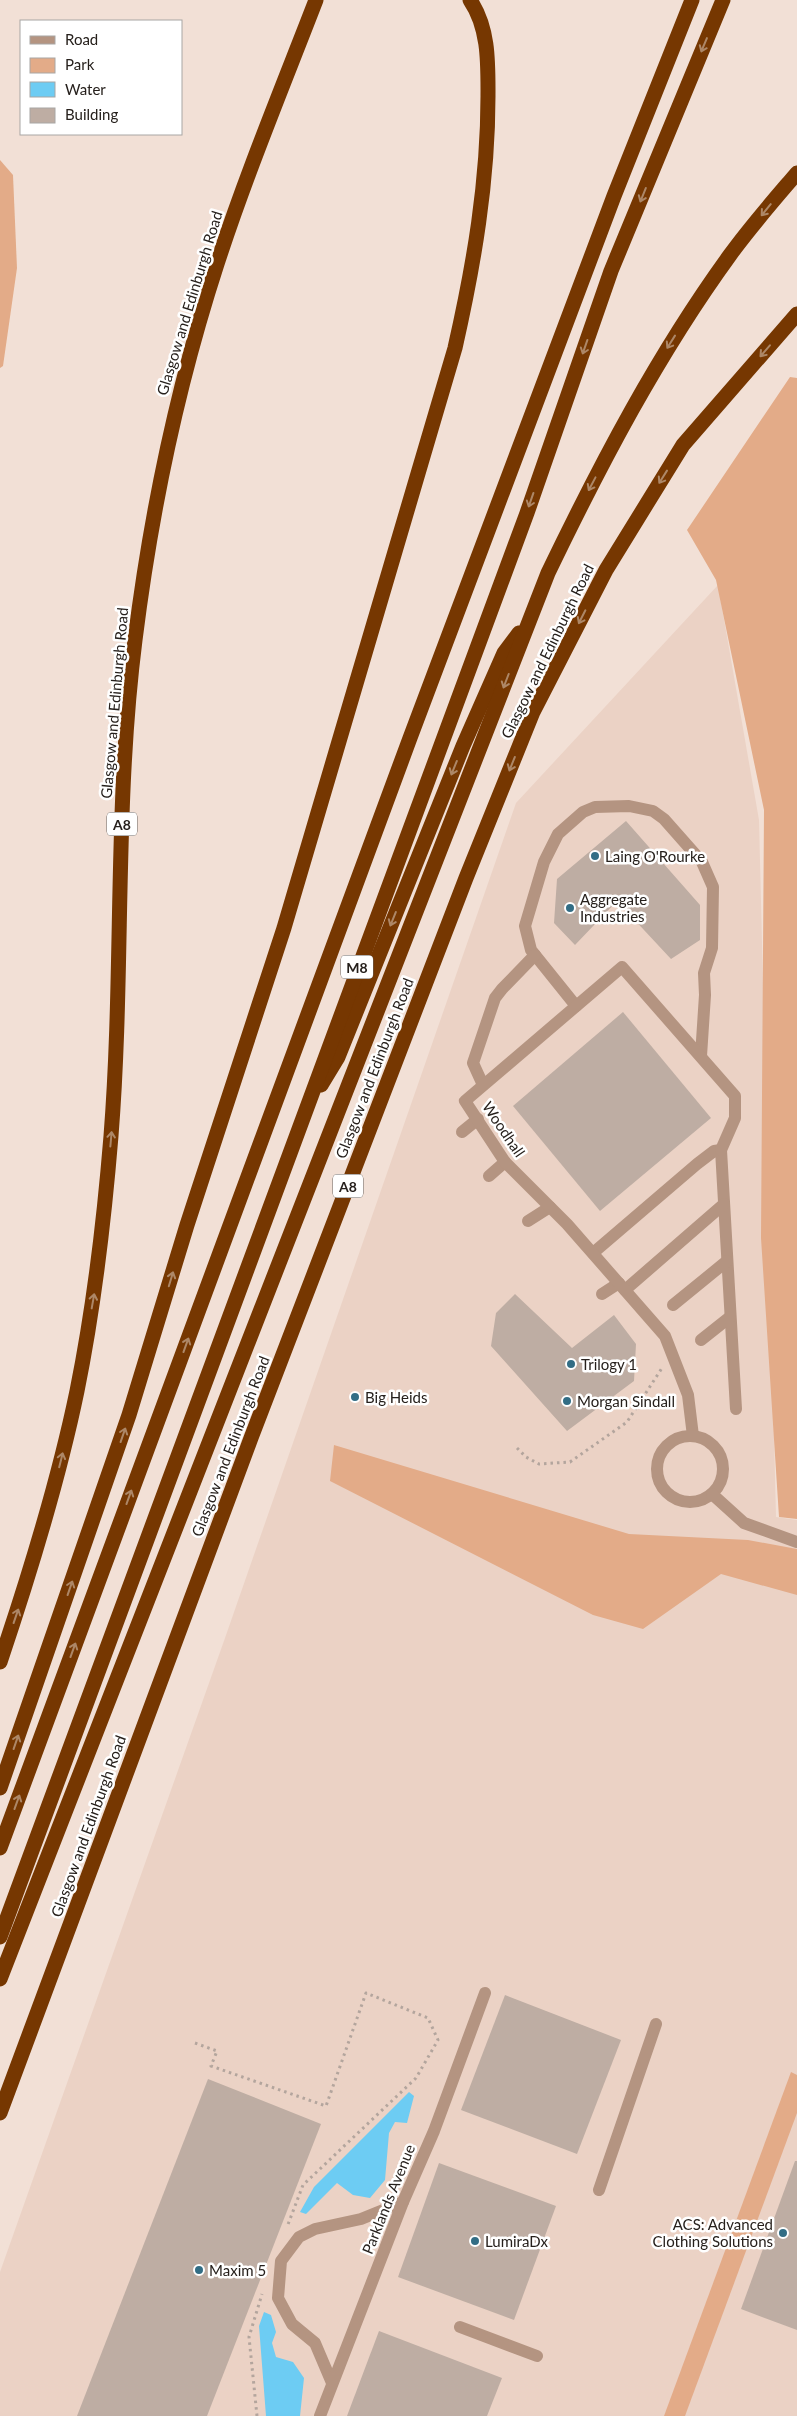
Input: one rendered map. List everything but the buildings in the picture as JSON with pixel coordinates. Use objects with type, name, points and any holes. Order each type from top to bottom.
[{"type":"highway","name":"Glasgow and Edinburgh Road","points":[[0,1662],[24,1591],[62,1456],[77,1392],[96,1286],[112,1132],[121,858],[129,702],[138,612],[158,491],[183,379],[217,262],[256,154],[316,0]]},
{"type":"highway","points":[[0,1788],[129,1415],[187,1225],[284,928],[455,348],[475,254],[486,162],[488,97],[485,42],[480,19],[470,0]]},
{"type":"highway","name":"M8","points":[[0,1848],[414,728],[611,206],[692,0]]},
{"type":"highway","name":"M8","points":[[0,1937],[301,1117],[527,513],[612,271],[723,0]]},
{"type":"highway","name":"M8","points":[[0,1979],[548,573],[640,392],[730,254],[797,173]]},
{"type":"highway","name":"Glasgow and Edinburgh Road","points":[[0,2112],[251,1438],[466,878],[533,712],[606,570],[683,445],[797,314]]},
{"type":"highway","points":[[301,1117],[338,1057],[463,746],[504,652],[531,616]]},
{"type":"street","points":[[576,1006],[531,950],[525,926],[544,862],[558,834],[582,812],[596,807],[629,806],[653,811],[664,819],[702,862],[713,887],[712,948],[704,973],[705,995],[701,1056]]},
{"type":"street","points":[[483,1085],[473,1063],[495,998],[502,988],[535,956]]},
{"type":"street","name":"Woodhall","points":[[693,1436],[688,1395],[666,1336],[593,1253],[506,1162],[465,1100],[622,967],[735,1096],[735,1118],[721,1150]]},
{"type":"street","points":[[462,1132],[478,1119]]},
{"type":"street","points":[[593,1253],[697,1164],[714,1151],[721,1150],[736,1409]]},
{"type":"street","points":[[489,1176],[506,1162]]},
{"type":"street","points":[[602,1294],[622,1287],[724,1204]]},
{"type":"street","points":[[528,1221],[550,1207]]},
{"type":"street","points":[[674,1305],[728,1261]]},
{"type":"street","points":[[702,1340],[730,1317]]},
{"type":"street","points":[[693,1436],[708,1442],[716,1450],[722,1461],[720,1481],[712,1494],[702,1500],[681,1501],[669,1496],[658,1481],[656,1467],[664,1448],[678,1438],[693,1436]]},
{"type":"street","points":[[712,1494],[744,1523],[797,1542]]},
{"type":"street","name":"Parklands Avenue","points":[[320,2416],[403,2202],[434,2131],[485,1993]]},
{"type":"street","points":[[599,2190],[656,2024]]},
{"type":"street","points":[[332,2383],[314,2344],[292,2324],[278,2298],[281,2261],[299,2237],[315,2229],[360,2219],[403,2202]]},
{"type":"street","points":[[460,2327],[537,2356]]},
{"type":"path","points":[[517,1448],[526,1457],[539,1464],[570,1462],[627,1422],[672,1353]]},
{"type":"path","points":[[196,2043],[217,2051],[211,2066],[326,2106],[366,1993],[428,2018],[438,2040],[416,2078],[303,2185],[286,2228]]},
{"type":"path","points":[[257,2416],[249,2337],[264,2290]]},
{"type":"shaded area","points":[[718,585],[759,820],[776,1517],[797,1520],[797,2416],[0,2416],[0,2272],[225,1638],[516,803]]},
{"type":"green space","points":[[0,160],[13,175],[17,268],[3,366],[0,368]]},
{"type":"green space","points":[[790,377],[797,378],[797,1519],[779,1517],[761,1238],[764,810],[716,580],[687,530]]},
{"type":"green space","points":[[334,1445],[629,1534],[748,1540],[797,1549],[797,1595],[721,1574],[643,1629],[593,1615],[330,1481]]},
{"type":"green space","points":[[791,2072],[797,2075],[797,2113],[685,2416],[664,2416]]},
{"type":"water","points":[[409,2092],[414,2096],[407,2123],[395,2122],[389,2133],[385,2180],[370,2198],[353,2195],[337,2183],[306,2214],[300,2212],[314,2187]]},
{"type":"water","points":[[264,2312],[271,2315],[276,2332],[272,2343],[276,2357],[293,2362],[304,2378],[300,2416],[266,2416],[259,2326]]},
{"type":"place","name":"Laing O'Rourke","points":[[595,856]]},
{"type":"place","name":"Aggregate Industries","points":[[570,908]]},
{"type":"place","name":"Trilogy 1","points":[[571,1364]]},
{"type":"place","name":"Big Heids","points":[[355,1397]]},
{"type":"place","name":"Morgan Sindall","points":[[567,1401]]},
{"type":"place","name":"ACS: Advanced Clothing Solutions","points":[[783,2233]]},
{"type":"place","name":"LumiraDx","points":[[475,2241]]},
{"type":"place","name":"Maxim 5","points":[[199,2270]]}]
